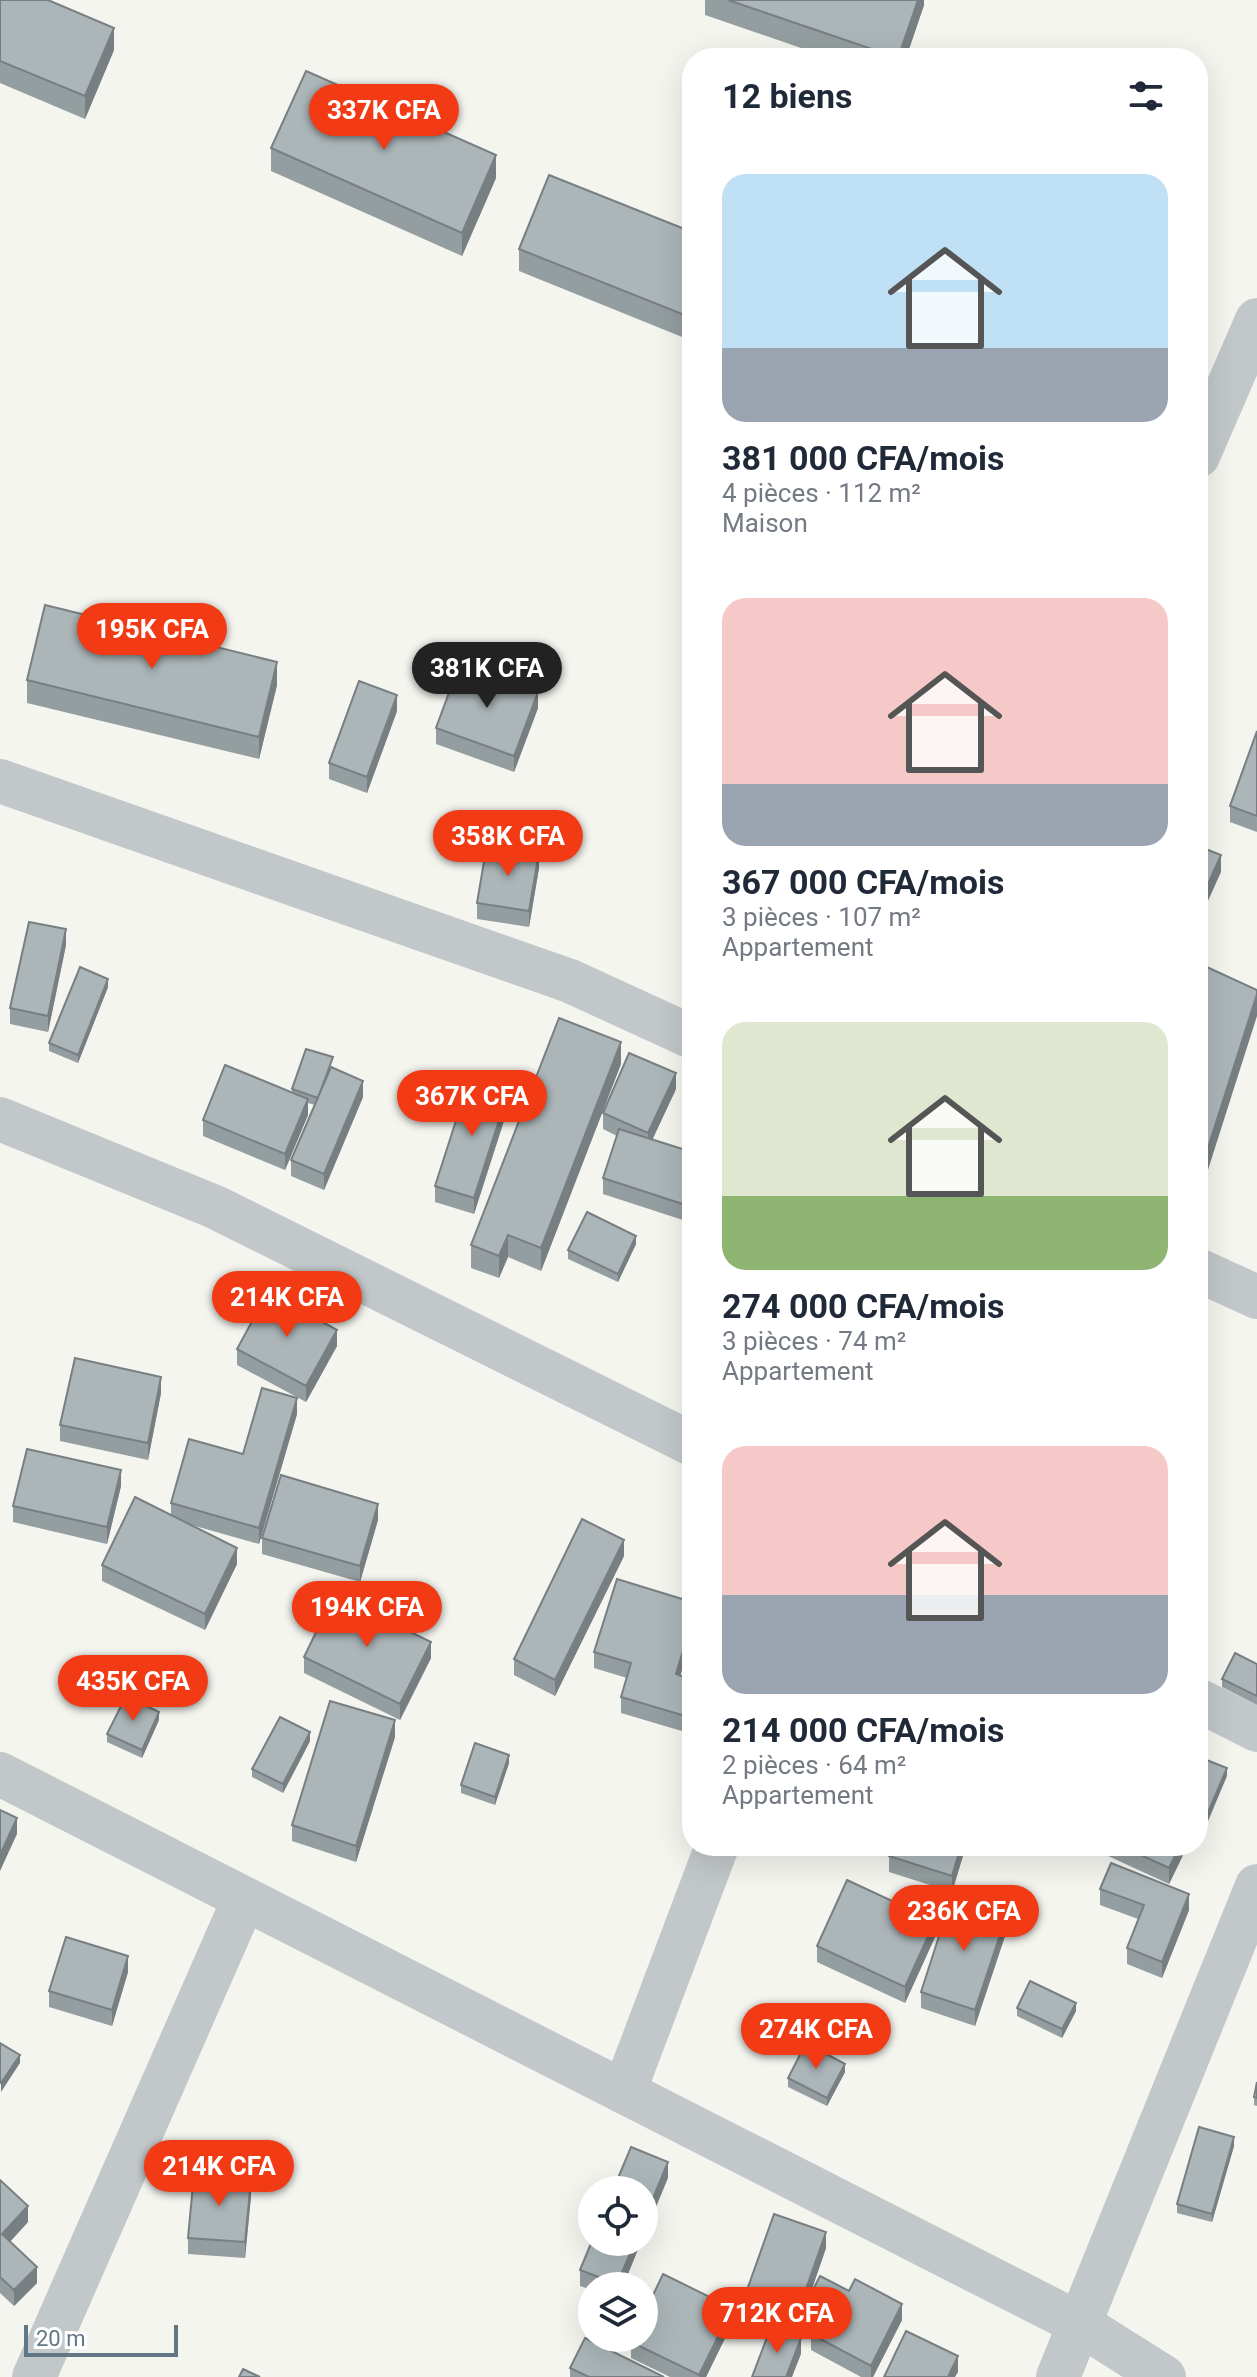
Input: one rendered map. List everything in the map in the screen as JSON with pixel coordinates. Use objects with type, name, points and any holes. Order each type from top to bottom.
[{"type":"street","points":[[1208,433],[1257,320]]},
{"type":"street","points":[[0,781],[570,981],[682,1032]]},
{"type":"street","points":[[0,1119],[215,1207],[682,1439]]},
{"type":"street","points":[[1208,1275],[1257,1297]]},
{"type":"street","points":[[1208,1705],[1257,1730]]},
{"type":"street","points":[[0,1774],[1080,2324],[1164,2377]]},
{"type":"street","points":[[624,2092],[713,1856]]},
{"type":"street","points":[[1058,2377],[1257,1886]]},
{"type":"street","points":[[34,2377],[244,1899]]},
{"type":"building","points":[[0,0],[48,0],[114,28],[85,96],[0,61]]},
{"type":"building","points":[[728,0],[918,0],[901,48],[869,48]]},
{"type":"building","points":[[306,71],[496,155],[462,233],[271,148]]},
{"type":"building","points":[[549,175],[682,228],[682,314],[519,249]]},
{"type":"building","points":[[45,605],[277,662],[259,737],[27,680]]},
{"type":"building","points":[[460,663],[538,692],[514,756],[436,728]]},
{"type":"building","points":[[359,681],[397,695],[367,777],[329,763]]},
{"type":"building","points":[[1257,731],[1257,816],[1230,806]]},
{"type":"building","points":[[487,844],[539,852],[529,911],[477,903]]},
{"type":"building","points":[[1208,850],[1221,855],[1208,884]]},
{"type":"building","points":[[29,922],[66,929],[48,1016],[10,1008]]},
{"type":"building","points":[[80,967],[108,979],[78,1055],[49,1043]]},
{"type":"building","points":[[1208,968],[1257,990],[1208,1148]]},
{"type":"building","points":[[559,1018],[621,1042],[541,1248],[508,1235],[499,1256],[471,1245]]},
{"type":"building","points":[[306,1049],[333,1057],[318,1098],[292,1089]]},
{"type":"building","points":[[629,1053],[676,1073],[648,1133],[603,1113]]},
{"type":"building","points":[[225,1065],[308,1099],[285,1154],[203,1120]]},
{"type":"building","points":[[331,1067],[363,1081],[324,1174],[291,1160]]},
{"type":"building","points":[[470,1077],[509,1089],[474,1198],[435,1186]]},
{"type":"building","points":[[619,1129],[682,1149],[682,1204],[603,1178]]},
{"type":"building","points":[[587,1212],[636,1236],[618,1274],[568,1250]]},
{"type":"building","points":[[268,1292],[337,1330],[306,1386],[237,1349]]},
{"type":"building","points":[[75,1358],[161,1377],[148,1443],[60,1425]]},
{"type":"building","points":[[262,1388],[297,1398],[259,1528],[171,1503],[189,1439],[243,1454]]},
{"type":"building","points":[[27,1449],[121,1470],[107,1527],[13,1506]]},
{"type":"building","points":[[281,1475],[378,1504],[360,1566],[262,1538]]},
{"type":"building","points":[[135,1497],[237,1548],[205,1614],[102,1565]]},
{"type":"building","points":[[582,1519],[624,1540],[555,1680],[514,1659]]},
{"type":"building","points":[[617,1579],[682,1599],[682,1654],[676,1674],[682,1676],[682,1715],[621,1697],[631,1663],[594,1652]]},
{"type":"building","points":[[334,1595],[431,1642],[400,1704],[304,1657]]},
{"type":"building","points":[[1235,1653],[1257,1664],[1257,1696],[1222,1679]]},
{"type":"building","points":[[126,1696],[159,1712],[142,1750],[107,1734]]},
{"type":"building","points":[[330,1701],[395,1720],[356,1846],[292,1825]]},
{"type":"building","points":[[280,1717],[310,1732],[283,1784],[252,1769]]},
{"type":"building","points":[[475,1743],[509,1755],[495,1797],[461,1785]]},
{"type":"building","points":[[1208,1761],[1227,1768],[1208,1813]]},
{"type":"building","points":[[0,1810],[17,1818],[0,1855]]},
{"type":"building","points":[[889,1856],[958,1856],[952,1876]]},
{"type":"building","points":[[1143,1856],[1175,1856],[1169,1868]]},
{"type":"building","points":[[1111,1863],[1189,1894],[1162,1962],[1127,1948],[1144,1905],[1100,1889]]},
{"type":"building","points":[[847,1880],[935,1921],[905,1987],[817,1946]]},
{"type":"building","points":[[952,1896],[1007,1914],[975,2010],[921,1992]]},
{"type":"building","points":[[66,1937],[128,1956],[112,2010],[49,1991]]},
{"type":"building","points":[[1030,1981],[1076,2003],[1062,2029],[1017,2008]]},
{"type":"building","points":[[0,2043],[20,2055],[1,2083],[0,2082]]},
{"type":"building","points":[[806,2043],[845,2064],[827,2098],[788,2078]]},
{"type":"building","points":[[1199,2127],[1234,2137],[1212,2214],[1177,2204]]},
{"type":"building","points":[[631,2147],[668,2162],[658,2186],[658,2176],[619,2176]]},
{"type":"building","points":[[194,2174],[251,2180],[245,2242],[188,2238]]},
{"type":"building","points":[[0,2180],[28,2206],[2,2234],[37,2267],[14,2290],[0,2277]]},
{"type":"building","points":[[774,2214],[826,2232],[799,2309],[747,2290]]},
{"type":"building","points":[[586,2256],[629,2256],[622,2272],[580,2270]]},
{"type":"building","points":[[663,2274],[732,2308],[699,2375],[652,2352],[658,2352],[658,2285]]},
{"type":"building","points":[[820,2276],[849,2291],[855,2279],[902,2304],[871,2366],[811,2334],[815,2326],[799,2317]]},
{"type":"building","points":[[771,2327],[801,2338],[786,2377],[752,2377]]},
{"type":"building","points":[[906,2331],[958,2356],[948,2377],[884,2377]]},
{"type":"building","points":[[578,2352],[613,2352],[664,2377],[589,2377],[570,2368]]},
{"type":"building","points":[[243,2369],[260,2377],[239,2377]]}]
